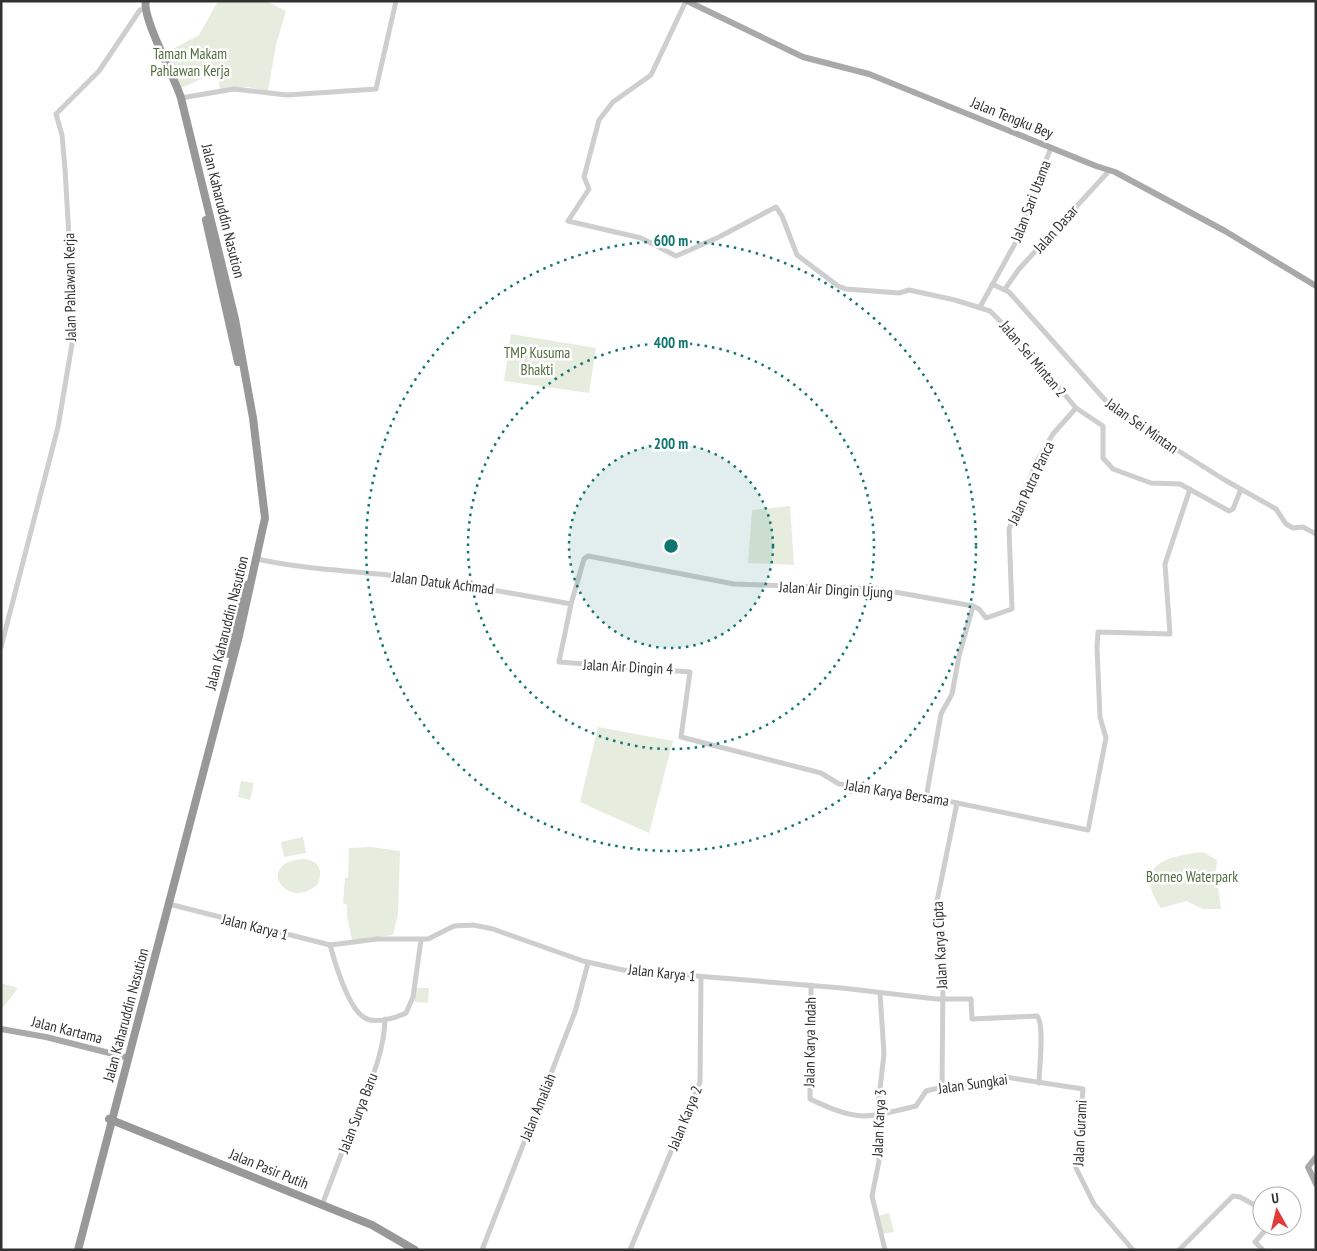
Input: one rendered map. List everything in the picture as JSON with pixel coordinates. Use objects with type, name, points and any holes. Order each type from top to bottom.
[{"type":"highway","name":"Jalan Kaharuddin Nasution","points":[[143,5],[181,98],[189,139]]},
{"type":"highway","name":"Jalan Kaharuddin Nasution","points":[[111,1120],[257,559],[265,514],[234,313],[189,139],[174,89],[144,24],[143,5]]},
{"type":"highway","name":"Jalan Kaharuddin Nasution","points":[[76,1250],[168,904],[244,603],[261,517],[246,390]]},
{"type":"highway","name":"Jalan Pasir Putih","points":[[111,1120],[372,1226],[415,1250]]},
{"type":"main road","name":"Jalan Tengku Bey","points":[[686,1],[803,56],[870,74],[1136,182],[1316,286]]},
{"type":"main road","name":"Jalan Kartama","points":[[1,1029],[46,1037],[126,1057]]},
{"type":"main road","points":[[1316,1156],[1308,1167],[1316,1184]]},
{"type":"street","points":[[181,98],[234,89],[287,95],[376,89],[396,1]]},
{"type":"street","name":"Jalan Sei Mintan 2","points":[[686,1],[651,75],[613,102],[599,120],[584,177],[589,189],[568,220],[641,238],[667,253],[679,255],[776,207],[782,216],[797,255],[841,288],[899,293],[909,290],[980,307],[1006,324],[1076,408],[1103,426],[1104,458],[1113,469],[1151,483],[1175,483],[1229,510],[1233,509],[1241,489]]},
{"type":"street","name":"Jalan Pahlawan Kerja","points":[[1,648],[58,427],[72,344],[73,306],[65,169],[62,135],[56,114],[99,71],[143,5]]},
{"type":"street","name":"Jalan Sari Utama","points":[[980,307],[1023,230],[1034,190],[1051,148]]},
{"type":"street","name":"Jalan Dasar","points":[[1005,288],[1019,269],[1109,171]]},
{"type":"street","points":[[992,284],[1005,288]]},
{"type":"street","name":"Jalan Sei Mintan","points":[[1005,288],[1114,410],[1276,509],[1286,524],[1293,528],[1303,527],[1316,534]]},
{"type":"street","name":"Jalan Putra Panca","points":[[973,606],[980,609],[986,618],[1012,609],[1009,529],[1038,461],[1053,434],[1076,408]]},
{"type":"street","name":"Jalan Karya Bersama","points":[[681,737],[821,773],[839,784],[894,790],[1088,830],[1106,738],[1100,717],[1096,648],[1098,632],[1170,634],[1165,564],[1190,489]]},
{"type":"street","name":"Jalan Air Dingin Ujung","points":[[571,604],[585,558],[593,556],[726,583],[878,589],[973,606]]},
{"type":"street","name":"Jalan Datuk Achmad","points":[[257,559],[495,589],[571,604]]},
{"type":"street","name":"Jalan Air Dingin 4","points":[[571,604],[559,662],[690,672],[681,737]]},
{"type":"street","points":[[926,798],[941,714],[952,694],[959,656],[973,606]]},
{"type":"street","name":"Jalan Karya Cipta","points":[[942,1087],[943,1000],[937,901],[957,803]]},
{"type":"street","name":"Jalan Karya 1","points":[[168,904],[330,945],[377,939],[421,940],[433,938],[454,926],[480,925],[588,962],[623,970],[701,978],[811,985],[943,1000],[971,999],[972,1020],[1037,1016],[1041,1023],[1039,1083]]},
{"type":"street","points":[[330,945],[339,973],[359,1013],[368,1019],[385,1019],[406,1013],[411,1003],[421,940]]},
{"type":"street","name":"Jalan Amaliah","points":[[482,1250],[575,1012],[588,962]]},
{"type":"street","name":"Jalan Karya 2","points":[[630,1250],[700,1082],[701,978]]},
{"type":"street","name":"Jalan Karya Indah","points":[[811,985],[810,1099],[856,1115],[878,1114]]},
{"type":"street","name":"Jalan Karya 3","points":[[880,993],[884,1054],[878,1114],[879,1161],[872,1201],[885,1250]]},
{"type":"street","name":"Jalan Surya Baru","points":[[322,1205],[373,1078],[384,1032],[385,1019]]},
{"type":"street","name":"Jalan Sungkai","points":[[878,1114],[916,1106],[924,1092],[942,1087],[993,1081],[1005,1077],[1039,1083]]},
{"type":"street","name":"Jalan Gurami","points":[[1039,1083],[1083,1089],[1076,1168],[1094,1204],[1132,1250]]},
{"type":"street","points":[[1178,1250],[1233,1196],[1240,1197],[1252,1204]]},
{"type":"street","points":[[1260,1236],[1255,1242],[1263,1250]]},
{"type":"green space","name":"Taman Makam Pahlawan Kerja","points":[[218,1],[266,1],[286,11],[276,45],[268,91],[247,87],[220,89],[217,72],[181,88],[165,53],[199,35]]},
{"type":"green space","name":"TMP Kusuma Bhakti","points":[[511,334],[596,348],[589,393],[504,381]]},
{"type":"green space","points":[[790,506],[794,565],[748,563],[752,510]]},
{"type":"green space","points":[[598,727],[673,741],[649,833],[580,802]]},
{"type":"green space","points":[[241,781],[254,783],[250,800],[238,797]]},
{"type":"green space","points":[[303,837],[306,853],[284,857],[281,842]]},
{"type":"green space","points":[[372,847],[400,851],[398,914],[393,935],[352,940],[347,916],[347,905],[343,903],[345,878],[348,878],[349,848]]},
{"type":"green space","name":"Borneo Waterpark","points":[[1203,852],[1217,860],[1216,872],[1221,909],[1202,909],[1187,901],[1161,908],[1153,893],[1150,882],[1152,872],[1157,865],[1177,856]]},
{"type":"green space","points":[[304,859],[313,861],[318,867],[320,875],[318,884],[306,891],[296,893],[286,890],[280,884],[278,876],[280,868],[289,862]]},
{"type":"green space","points":[[1,983],[18,988],[1,1010]]},
{"type":"green space","points":[[415,988],[429,988],[428,1003],[415,1002]]},
{"type":"green space","points":[[889,1213],[894,1232],[882,1234],[877,1216]]}]
